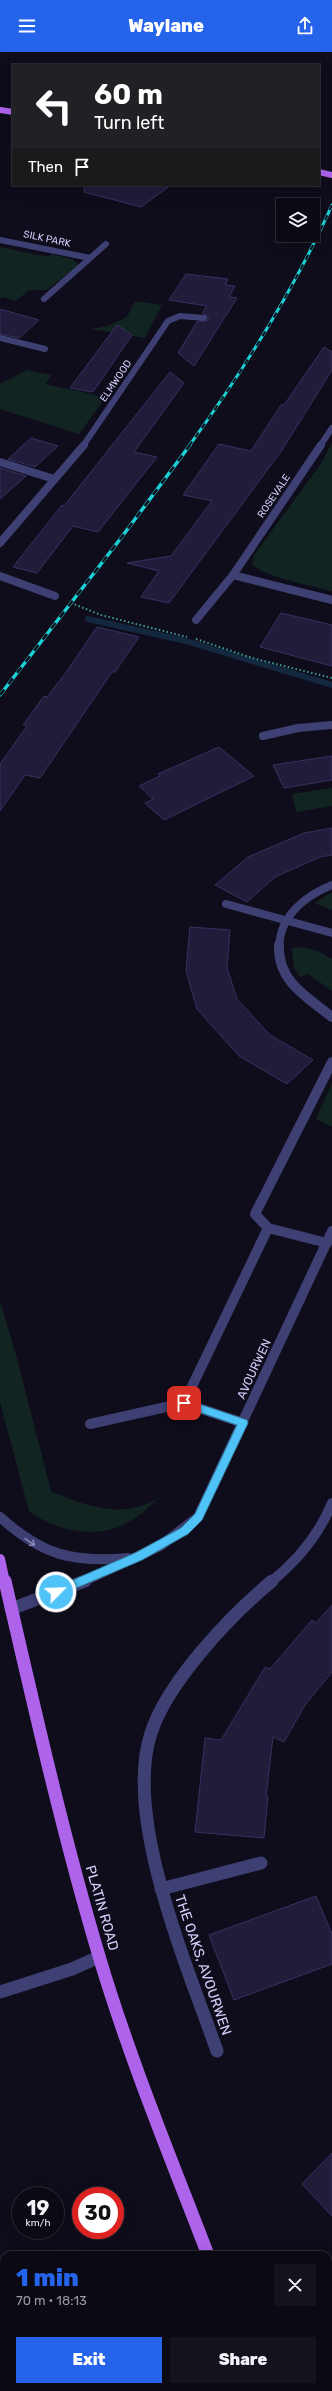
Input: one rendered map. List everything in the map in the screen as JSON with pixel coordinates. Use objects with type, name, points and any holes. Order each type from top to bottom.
[{"type":"main road","points":[[0,110],[12,112]]},
{"type":"main road","points":[[320,172],[332,176]]},
{"type":"main road","name":"PLATIN ROAD","points":[[0,1559],[4,1594],[11,1609],[63,1828],[99,1957],[134,2061],[206,2251]]},
{"type":"street","name":"SILK PARK","points":[[0,240],[90,258]]},
{"type":"street","points":[[44,299],[106,244]]},
{"type":"street","name":"ELMWOOD","points":[[0,543],[90,437],[168,321],[180,316],[204,318]]},
{"type":"street","points":[[0,338],[45,349]]},
{"type":"street","name":"ROSEVALE","points":[[196,620],[233,575],[332,428]]},
{"type":"street","points":[[0,462],[54,479]]},
{"type":"street","points":[[233,575],[332,600]]},
{"type":"street","points":[[0,576],[55,596]]},
{"type":"street","points":[[263,736],[298,728],[332,725]]},
{"type":"street","points":[[332,885],[301,900],[286,920],[278,944],[282,966],[292,984],[332,1017]]},
{"type":"street","points":[[226,904],[332,933]]},
{"type":"street","points":[[327,1243],[268,1228],[255,1214],[315,1092],[332,1062]]},
{"type":"street","points":[[184,1403],[268,1228]]},
{"type":"street","name":"AVOURWEN","points":[[11,1609],[138,1556],[185,1531],[198,1517],[332,1231]]},
{"type":"street","points":[[90,1424],[184,1403],[243,1423]]},
{"type":"street","name":"THE OAKS, AVOURWEN","points":[[217,2051],[161,1889],[145,1805],[146,1765],[151,1733],[176,1682],[249,1600],[307,1548],[325,1520],[332,1503]]},
{"type":"street","name":"AVOURWEN","points":[[0,1517],[16,1532],[39,1548],[52,1553],[85,1560],[138,1556]]},
{"type":"street","name":"THE OAKS, AVOURWEN","points":[[161,1889],[261,1863]]},
{"type":"street","points":[[0,1992],[72,1969],[99,1957]]},
{"type":"path","points":[[55,596],[101,615],[200,640],[240,654],[332,678]]},
{"type":"green space","points":[[0,247],[49,257],[51,254],[72,259],[77,263],[76,267],[47,290],[29,290],[16,301],[2,297],[0,299]]},
{"type":"green space","points":[[135,301],[162,305],[145,338],[90,329],[108,326],[127,317]]},
{"type":"green space","points":[[27,370],[52,375],[45,384],[106,397],[79,434],[0,409],[0,384]]},
{"type":"green space","points":[[332,443],[332,591],[277,577],[266,573],[252,564],[254,555],[320,465]]},
{"type":"green space","points":[[332,788],[332,806],[296,812],[292,794]]},
{"type":"green space","points":[[332,892],[332,910],[314,903]]},
{"type":"green space","points":[[300,947],[318,951],[332,959],[332,991],[308,974],[300,977],[294,968],[292,948]]},
{"type":"green space","points":[[332,1083],[332,1127],[316,1119]]},
{"type":"green space","points":[[0,1301],[18,1362],[51,1491],[91,1506],[118,1509],[145,1505],[158,1498],[144,1512],[131,1521],[115,1528],[102,1531],[76,1531],[51,1524],[29,1511],[0,1402]]},
{"type":"building","points":[[85,186],[170,186],[141,207],[84,192]]},
{"type":"building","points":[[186,274],[228,279],[225,285],[235,286],[229,297],[237,298],[194,366],[178,353],[197,322],[208,320],[208,316],[202,313],[207,306],[169,300]]},
{"type":"building","points":[[0,309],[39,320],[19,338],[0,334]]},
{"type":"building","points":[[117,325],[132,335],[93,392],[70,388]]},
{"type":"building","points":[[324,347],[332,352],[332,370],[282,450],[169,603],[141,597],[159,571],[127,563],[171,556],[212,501],[183,495],[219,444],[251,451],[281,405],[284,405]]},
{"type":"building","points":[[170,372],[184,383],[134,452],[157,457],[98,532],[73,526],[37,573],[13,567],[62,505],[64,506]]},
{"type":"building","points":[[31,438],[58,446],[35,467],[8,459]]},
{"type":"building","points":[[0,468],[26,476],[0,499]]},
{"type":"building","points":[[281,613],[332,625],[332,666],[260,647]]},
{"type":"building","points":[[97,627],[139,637],[115,672],[112,672],[40,778],[25,775],[0,811],[0,764],[27,726],[23,725],[44,696],[47,697],[65,674]]},
{"type":"building","points":[[219,747],[254,776],[164,820],[145,803],[153,799],[139,786],[160,776],[158,774]]},
{"type":"building","points":[[332,756],[332,780],[284,788],[273,765]]},
{"type":"building","points":[[332,828],[332,855],[320,857],[275,877],[247,902],[215,885],[248,857],[304,833]]},
{"type":"building","points":[[190,927],[230,930],[227,968],[237,999],[270,1035],[313,1060],[287,1084],[239,1056],[197,1009],[186,971]]},
{"type":"building","points":[[332,1605],[332,1672],[305,1705],[284,1742],[273,1737],[266,1796],[268,1796],[264,1838],[195,1832],[205,1738],[221,1740],[265,1667],[270,1669],[312,1620],[316,1623]]},
{"type":"building","points":[[316,1896],[332,1934],[332,1964],[234,2000],[209,1935]]},
{"type":"building","points":[[332,2153],[332,2216],[302,2184]]},
{"type":"waterway","points":[[88,619],[186,641],[332,685]]},
{"type":"railway","points":[[189,446],[248,359],[285,299],[332,205]]},
{"type":"railway","points":[[0,695],[121,538],[190,445]]},
{"type":"route","points":[[56,1592],[138,1556],[185,1531],[198,1517],[243,1423],[184,1403]]}]
